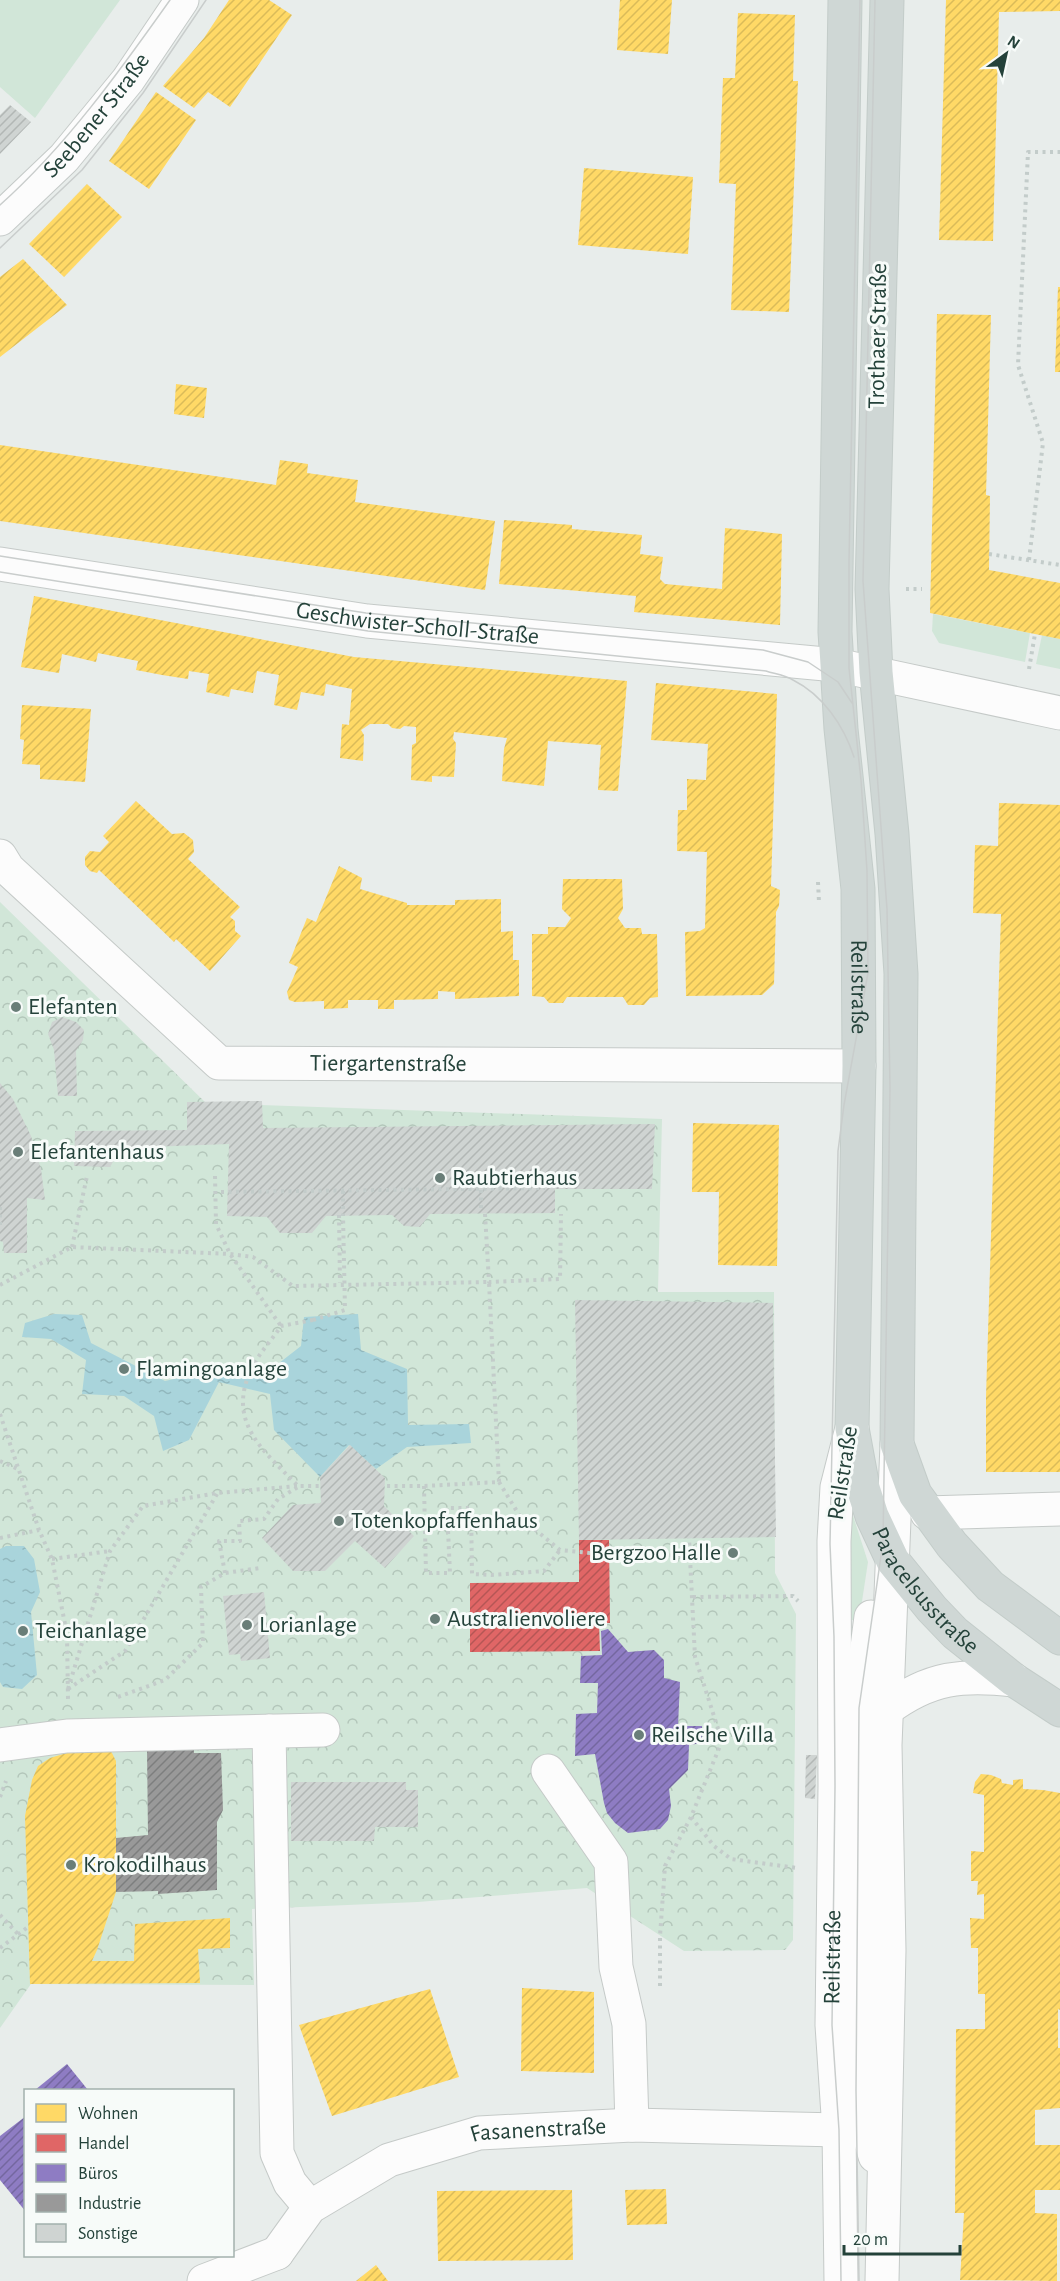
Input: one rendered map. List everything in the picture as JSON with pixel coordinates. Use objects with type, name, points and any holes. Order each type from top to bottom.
[{"type":"main road","name":"Trothaer Straße","points":[[836,665],[845,0]]},
{"type":"main road","name":"Trothaer Straße","points":[[876,672],[872,589],[886,0]]},
{"type":"main road","name":"Reilstraße","points":[[836,665],[858,890],[859,1066],[852,1428]]},
{"type":"main road","name":"Reilstraße","points":[[876,672],[892,834],[901,974],[896,1437]]},
{"type":"main road","name":"Paracelsusstraße","points":[[852,1428],[863,1488],[888,1551],[913,1588],[955,1633],[1014,1680],[1060,1710]]},
{"type":"main road","name":"Paracelsusstraße","points":[[896,1437],[915,1494],[952,1545],[990,1586],[1060,1638]]},
{"type":"street","name":"Seebener Straße","points":[[0,219],[71,150],[128,80],[182,0]]},
{"type":"street","name":"Geschwister-Scholl-Straße","points":[[0,564],[367,621],[836,665],[876,672]]},
{"type":"street","points":[[876,672],[1060,713]]},
{"type":"street","name":"Tiergartenstraße","points":[[0,856],[17,877],[219,1063],[859,1066]]},
{"type":"street","name":"Reilstraße","points":[[841,2281],[839,2130],[832,2025],[834,1541],[837,1487],[852,1428]]},
{"type":"street","points":[[882,2281],[889,1950],[885,1745],[888,1551],[896,1437]]},
{"type":"street","points":[[927,1513],[1060,1509]]},
{"type":"street","points":[[884,2187],[856,2090],[859,1708],[888,1551]]},
{"type":"street","points":[[887,1709],[915,1690],[935,1683],[958,1678],[985,1677],[1014,1680]]},
{"type":"street","points":[[0,1745],[67,1736],[323,1730]]},
{"type":"street","points":[[269,1731],[277,2153],[290,2183],[310,2207]]},
{"type":"street","points":[[548,1771],[610,1862],[616,1967],[629,2024],[632,2125]]},
{"type":"street","name":"Fasanenstraße","points":[[276,2267],[310,2207],[389,2160],[479,2133],[632,2125],[839,2130]]},
{"type":"street","points":[[204,2281],[276,2267]]},
{"type":"path","points":[[1029,560],[1043,443],[1018,365],[1028,152],[1060,152]]},
{"type":"path","points":[[989,554],[1060,565]]},
{"type":"path","points":[[1028,672],[1035,634]]},
{"type":"path","points":[[72,1247],[87,1176]]},
{"type":"path","points":[[215,1176],[216,1224],[230,1254],[281,1326]]},
{"type":"path","points":[[481,1187],[481,1208]]},
{"type":"path","points":[[221,1192],[545,1188]]},
{"type":"path","points":[[340,1283],[343,1191]]},
{"type":"path","points":[[0,1207],[0,1228]]},
{"type":"path","points":[[485,1214],[500,1482],[521,1518],[560,1550],[618,1556],[691,1555]]},
{"type":"path","points":[[0,1285],[72,1247],[253,1257],[293,1286],[560,1279],[561,1214]]},
{"type":"path","points":[[298,1486],[256,1443],[243,1417],[245,1392],[252,1368],[281,1326],[313,1320],[345,1310],[341,1215]]},
{"type":"path","points":[[0,1413],[39,1530],[52,1559],[67,1634],[67,1736]]},
{"type":"path","points":[[0,1461],[18,1469]]},
{"type":"path","points":[[385,1486],[500,1482]]},
{"type":"path","points":[[225,1573],[219,1540],[240,1541],[239,1521],[264,1519],[278,1499],[298,1486]]},
{"type":"path","points":[[68,1689],[110,1551],[143,1506],[218,1493],[321,1486]]},
{"type":"path","points":[[424,1486],[426,1573],[450,1573],[447,1508],[471,1508],[472,1574],[544,1571],[560,1550]]},
{"type":"path","points":[[68,1689],[125,1651],[218,1493]]},
{"type":"path","points":[[0,1538],[39,1530]]},
{"type":"path","points":[[660,1991],[660,1936],[665,1866],[692,1817],[722,1742],[695,1657],[689,1538]]},
{"type":"path","points":[[52,1559],[110,1551]]},
{"type":"path","points":[[116,1698],[165,1680],[203,1643],[201,1587],[225,1573],[260,1568]]},
{"type":"path","points":[[693,1597],[775,1595]]},
{"type":"path","points":[[692,1817],[714,1846],[731,1859],[834,1873]]},
{"type":"path","points":[[0,1915],[18,1934]]},
{"type":"path","points":[[0,1948],[28,1927]]},
{"type":"green space","points":[[0,0],[120,0],[35,118],[0,87]]},
{"type":"green space","points":[[933,614],[1030,633],[1025,662],[939,643],[932,631]]},
{"type":"green space","points":[[1042,635],[1060,639],[1060,669],[1036,664]]},
{"type":"green space","points":[[0,902],[206,1103],[662,1119],[658,1292],[774,1292],[775,1573],[796,1614],[793,1940],[785,1950],[684,1951],[587,1888],[418,1902],[252,1909],[254,1985],[31,1984],[0,2028]]},
{"type":"green space","points":[[847,1497],[868,1562],[859,1621],[846,1619]]},
{"type":"water","points":[[54,1314],[82,1315],[91,1343],[165,1381],[223,1368],[265,1374],[301,1346],[304,1317],[358,1314],[361,1350],[407,1369],[408,1425],[469,1424],[471,1443],[407,1447],[376,1469],[349,1445],[320,1477],[274,1430],[270,1394],[219,1382],[189,1440],[163,1451],[154,1416],[124,1396],[82,1394],[86,1360],[51,1339],[22,1337],[25,1323]]},
{"type":"water","name":"Teichanlage","points":[[6,1546],[24,1546],[34,1559],[40,1592],[31,1612],[37,1675],[22,1689],[3,1687],[0,1682],[0,1549]]},
{"type":"building: Wohnen","points":[[229,0],[269,0],[292,15],[230,107],[208,92],[194,108],[163,86],[204,38]]},
{"type":"building: Wohnen","points":[[620,0],[672,0],[668,54],[617,50]]},
{"type":"building: Wohnen","points":[[946,0],[1060,0],[1060,11],[999,12],[993,241],[939,240]]},
{"type":"building: Wohnen","points":[[738,13],[795,15],[793,81],[798,81],[789,312],[731,310],[736,184],[719,183],[723,78],[735,78]]},
{"type":"building: Wohnen","points":[[156,92],[196,120],[149,189],[109,161]]},
{"type":"building: Wohnen","points":[[584,168],[693,177],[688,254],[578,245]]},
{"type":"building: Wohnen","points":[[87,184],[122,217],[64,277],[29,244]]},
{"type":"building: Wohnen","points":[[23,259],[67,305],[0,357],[0,277]]},
{"type":"building: Wohnen","points":[[1058,287],[1060,287],[1060,372],[1055,372]]},
{"type":"building: Wohnen","points":[[937,314],[991,315],[986,495],[990,496],[989,570],[1060,583],[1060,639],[930,613]]},
{"type":"building: Wohnen","points":[[176,384],[207,388],[204,418],[174,414]]},
{"type":"building: Wohnen","points":[[0,445],[276,485],[280,460],[308,464],[307,473],[358,480],[355,502],[495,521],[485,590],[0,521]]},
{"type":"building: Wohnen","points":[[504,520],[572,525],[572,529],[642,535],[640,554],[663,557],[660,579],[665,584],[722,589],[725,528],[782,534],[780,625],[634,612],[636,596],[499,584]]},
{"type":"building: Wohnen","points":[[34,596],[354,657],[627,681],[618,791],[598,790],[601,745],[548,741],[544,786],[502,781],[507,738],[454,732],[453,739],[456,743],[454,777],[432,776],[432,782],[411,780],[412,745],[416,743],[416,727],[404,726],[400,729],[392,728],[388,724],[370,724],[361,730],[364,735],[363,761],[340,758],[342,724],[349,725],[352,689],[326,684],[324,696],[301,692],[297,710],[274,705],[279,675],[257,671],[253,693],[231,689],[229,697],[206,692],[209,674],[189,671],[188,679],[162,675],[136,670],[138,661],[98,653],[96,662],[62,654],[59,673],[21,667]]},
{"type":"building: Wohnen","points":[[656,683],[777,694],[771,886],[780,890],[779,906],[776,912],[774,984],[762,995],[686,996],[685,932],[700,931],[705,928],[707,852],[677,851],[678,810],[687,810],[687,779],[706,780],[708,744],[651,740]]},
{"type":"building: Wohnen","points":[[22,705],[91,709],[85,782],[40,779],[40,765],[22,764],[24,740],[20,739]]},
{"type":"building: Wohnen","points":[[136,801],[172,834],[184,833],[193,840],[194,852],[188,859],[240,907],[230,917],[235,921],[235,931],[241,936],[210,971],[176,939],[174,942],[99,870],[97,873],[90,871],[85,865],[85,857],[90,851],[100,852],[109,842],[103,836]]},
{"type":"building: Wohnen","points":[[999,803],[1060,805],[1060,1472],[986,1472],[986,1397],[1001,914],[973,913],[975,845],[998,846]]},
{"type":"building: Wohnen","points":[[339,866],[362,878],[360,889],[407,903],[407,905],[455,905],[455,900],[501,899],[501,932],[513,931],[513,960],[519,960],[519,996],[455,999],[455,992],[438,991],[438,999],[394,1000],[394,1009],[378,1009],[378,1000],[348,1000],[348,1008],[324,1009],[324,1001],[295,1002],[289,1000],[287,992],[298,967],[289,963],[307,918],[316,922]]},
{"type":"building: Wohnen","points":[[563,879],[622,879],[623,909],[618,918],[625,928],[641,928],[642,934],[657,934],[658,997],[650,998],[644,1005],[628,1005],[623,997],[567,997],[563,1003],[549,1003],[544,997],[532,996],[532,934],[548,934],[548,927],[565,927],[571,918],[562,909]]},
{"type":"building: Wohnen","points":[[693,1123],[779,1125],[777,1266],[718,1265],[719,1192],[692,1192]]},
{"type":"building: Wohnen","name":"Krokodilhaus","points":[[93,1745],[111,1751],[116,1761],[116,1892],[92,1961],[134,1961],[135,1924],[230,1918],[230,1948],[198,1949],[200,1983],[30,1984],[25,1816],[32,1780],[38,1766],[50,1758]]},
{"type":"building: Wohnen","points":[[981,1774],[991,1775],[1001,1779],[1002,1783],[1013,1785],[1013,1780],[1023,1779],[1023,1789],[1060,1793],[1058,2048],[1060,2048],[1060,2108],[1035,2110],[1035,2145],[1060,2145],[1060,2190],[1035,2190],[1035,2213],[1057,2214],[1057,2281],[960,2280],[964,2213],[955,2213],[956,2029],[985,2029],[985,1994],[978,1994],[978,1948],[971,1948],[970,1918],[984,1919],[984,1894],[977,1895],[978,1881],[971,1881],[971,1851],[984,1852],[984,1795],[973,1793],[975,1782]]},
{"type":"building: Wohnen","points":[[522,1988],[594,1992],[594,2073],[521,2071]]},
{"type":"building: Wohnen","points":[[430,1989],[459,2077],[332,2116],[299,2025]]},
{"type":"building: Wohnen","points":[[666,2189],[667,2224],[627,2225],[625,2190]]},
{"type":"building: Wohnen","points":[[572,2190],[573,2260],[438,2261],[437,2191]]},
{"type":"building: Wohnen","points":[[376,2265],[388,2281],[356,2281]]},
{"type":"building: Handel","points":[[579,1540],[609,1540],[610,1623],[599,1623],[600,1651],[470,1652],[470,1583],[579,1582]]},
{"type":"building: Büros","name":"Reilsche Villa","points":[[608,1629],[628,1652],[654,1650],[664,1660],[664,1678],[680,1682],[678,1726],[702,1726],[702,1743],[689,1745],[688,1770],[669,1789],[671,1806],[668,1820],[660,1829],[628,1833],[615,1823],[607,1813],[604,1803],[595,1754],[575,1756],[576,1714],[597,1713],[598,1683],[580,1683],[581,1656],[602,1655],[601,1631]]},
{"type":"building: Büros","points":[[67,2064],[87,2089],[36,2089]]},
{"type":"building: Büros","points":[[24,2118],[24,2210],[0,2180],[0,2136]]},
{"type":"building: Industrie","points":[[194,1747],[194,1753],[221,1753],[223,1810],[217,1822],[217,1890],[158,1894],[158,1891],[116,1892],[116,1838],[148,1835],[147,1749]]},
{"type":"building: Sonstige","points":[[10,105],[31,122],[0,154],[0,115]]},
{"type":"building: Sonstige","points":[[62,1017],[76,1022],[84,1030],[83,1040],[76,1051],[77,1096],[58,1096],[54,1050],[48,1034],[52,1022]]},
{"type":"building: Sonstige","name":"Elefantenhaus","points":[[0,1083],[13,1099],[31,1136],[41,1169],[45,1200],[27,1198],[27,1253],[4,1253],[3,1242],[0,1241]]},
{"type":"building: Sonstige","name":"Raubtierhaus","points":[[262,1101],[263,1128],[655,1124],[652,1189],[555,1189],[555,1213],[430,1214],[420,1227],[404,1226],[392,1215],[326,1216],[312,1233],[280,1233],[267,1217],[227,1216],[229,1144],[121,1148],[110,1167],[74,1166],[75,1131],[187,1130],[187,1102]]},
{"type":"building: Sonstige","points":[[575,1300],[773,1303],[776,1537],[579,1540]]},
{"type":"building: Sonstige","name":"Totenkopfaffenhaus","points":[[350,1445],[385,1478],[384,1506],[414,1536],[385,1568],[355,1541],[325,1571],[293,1571],[262,1538],[293,1505],[321,1503],[320,1477]]},
{"type":"building: Sonstige","name":"Lorianlage","points":[[264,1592],[270,1658],[241,1661],[240,1654],[229,1655],[223,1596]]},
{"type":"building: Sonstige","points":[[806,1755],[817,1755],[815,1799],[805,1798]]},
{"type":"building: Sonstige","points":[[291,1782],[406,1782],[406,1790],[418,1790],[418,1827],[375,1827],[374,1841],[291,1841]]},
{"type":"tram line","points":[[0,205],[47,158],[91,107],[170,0]]},
{"type":"tram line","points":[[0,248],[82,170],[143,93],[206,0]]},
{"type":"tram line","points":[[841,2281],[839,2130],[832,2025],[835,1786],[834,1637],[830,1544],[838,1151],[868,973],[867,871],[861,780],[849,668],[860,0]]},
{"type":"tram line","points":[[859,2281],[856,2090],[859,1708],[883,1542],[890,1088],[887,909],[863,581],[875,0]]},
{"type":"tram line","points":[[0,556],[366,613],[763,650],[808,662],[838,682],[852,703]]},
{"type":"tram line","points":[[0,572],[368,631],[766,671],[793,680],[814,694],[838,723],[854,757]]},
{"type":"place","name":"Elefanten","points":[[16,1007]]},
{"type":"place","name":"Elefantenhaus","points":[[18,1152]]},
{"type":"place","name":"Raubtierhaus","points":[[440,1178]]},
{"type":"place","name":"Flamingoanlage","points":[[124,1369]]},
{"type":"place","name":"Totenkopfaffenhaus","points":[[339,1521]]},
{"type":"place","name":"Bergzoo Halle","points":[[733,1553]]},
{"type":"place","name":"Australienvoliere","points":[[435,1619]]},
{"type":"place","name":"Lorianlage","points":[[247,1625]]},
{"type":"place","name":"Teichanlage","points":[[23,1631]]},
{"type":"place","name":"Reilsche Villa","points":[[639,1735]]},
{"type":"place","name":"Krokodilhaus","points":[[71,1865]]}]
